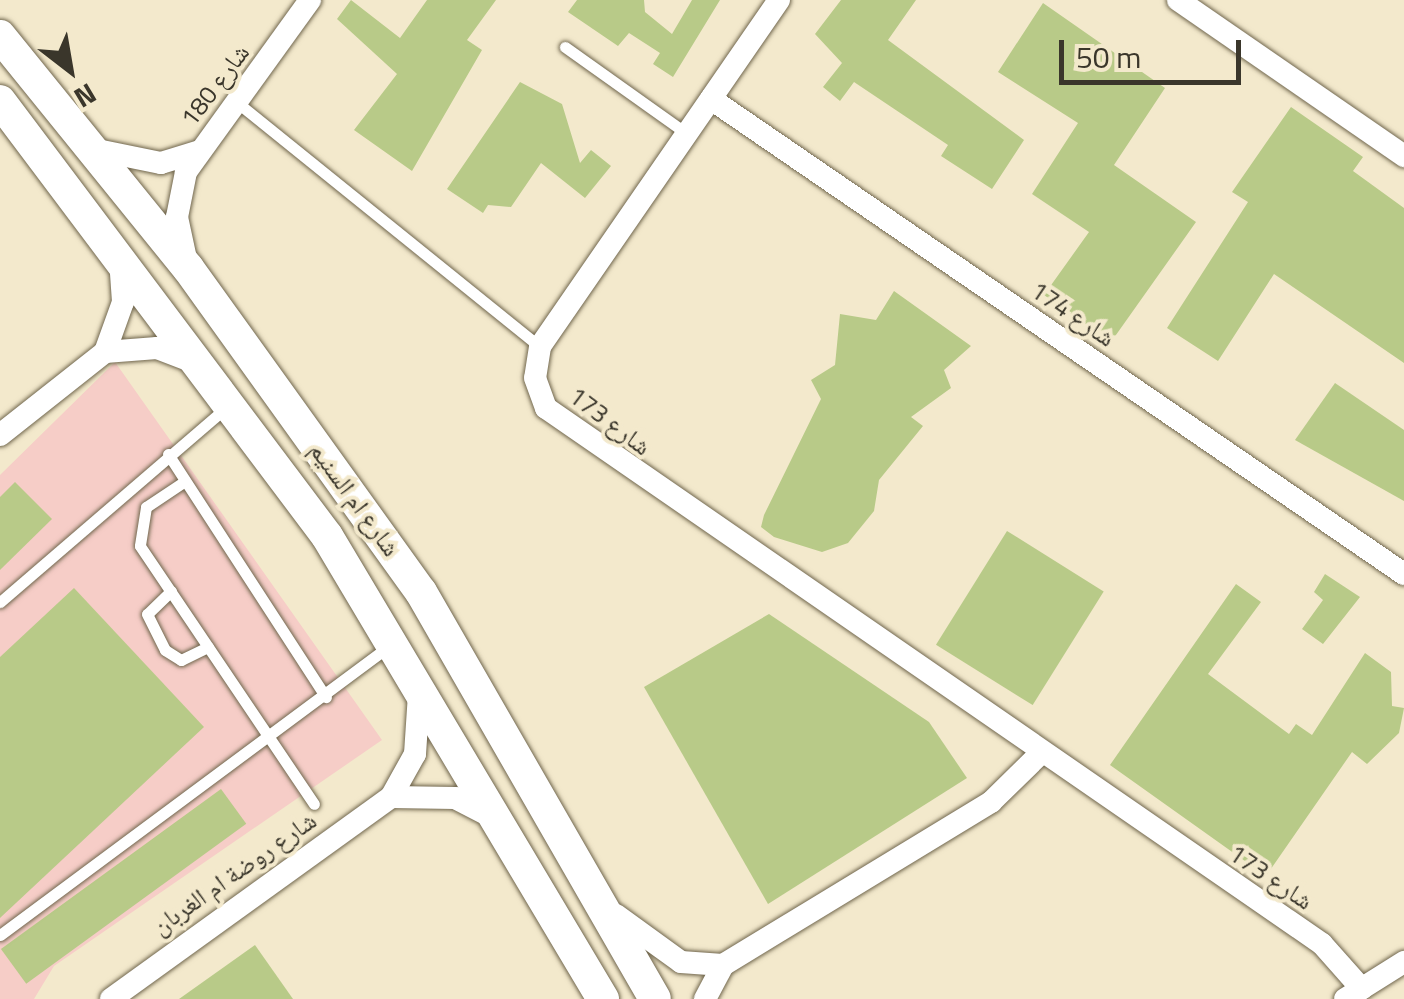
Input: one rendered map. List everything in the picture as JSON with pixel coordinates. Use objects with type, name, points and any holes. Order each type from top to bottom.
[{"type":"main road","name":"شارع ام السنيم","points":[[0,36],[97,150],[188,268],[421,592],[604,903],[655,999]]},
{"type":"main road","name":"شارع ام السنيم","points":[[0,101],[206,369],[392,643],[507,828],[603,999]]},
{"type":"street","name":"شارع 180","points":[[188,268],[178,206],[198,152],[239,104],[310,0]]},
{"type":"street","points":[[540,346],[779,0]]},
{"type":"street","points":[[1178,0],[1404,156]]},
{"type":"street","name":"شارع 174","points":[[711,100],[1404,574]]},
{"type":"street","name":"شارع 180","points":[[97,150],[161,163],[198,152]]},
{"type":"street","points":[[0,436],[104,352],[123,302],[117,251]]},
{"type":"street","name":"شارع 173","points":[[540,346],[538,394],[557,420],[1322,944],[1353,994]]},
{"type":"street","points":[[104,352],[157,348],[206,369]]},
{"type":"street","name":"شارع روضة ام الغربان","points":[[111,999],[392,797],[415,754],[419,686]]},
{"type":"street","points":[[705,999],[724,965],[991,802],[1040,754]]},
{"type":"street","points":[[392,797],[455,798],[507,828]]},
{"type":"street","points":[[604,903],[666,955],[724,965]]},
{"type":"street","points":[[1353,994],[1404,962]]},
{"type":"lane","points":[[565,48],[686,133]]},
{"type":"lane","points":[[239,104],[540,346]]},
{"type":"lane","points":[[0,602],[168,454],[231,404]]},
{"type":"lane","points":[[168,454],[326,696]]},
{"type":"lane","points":[[185,481],[146,507],[137,526],[171,592],[314,804]]},
{"type":"lane","points":[[171,592],[147,614],[165,650],[181,660],[208,646]]},
{"type":"lane","points":[[2,929],[270,738],[392,643]]},
{"type":"shaded area","points":[[115,362],[382,740],[54,966],[34,999],[0,999],[0,475]]},
{"type":"building","points":[[351,0],[400,38],[427,0],[496,0],[467,40],[482,50],[412,171],[354,130],[397,74],[337,19]]},
{"type":"building","points":[[577,0],[644,0],[645,12],[672,34],[692,0],[720,0],[673,77],[653,64],[660,53],[629,33],[618,46],[568,12]]},
{"type":"building","points":[[841,0],[916,0],[888,40],[1024,140],[992,189],[941,156],[948,145],[854,82],[840,101],[823,87],[842,63],[815,34]]},
{"type":"building","points":[[1043,3],[1165,88],[1114,165],[1196,222],[1111,342],[1044,295],[1089,232],[1032,194],[1078,123],[998,72]]},
{"type":"building","points":[[520,82],[562,104],[580,163],[591,150],[611,166],[585,198],[541,163],[511,207],[488,205],[483,213],[447,189]]},
{"type":"building","points":[[1291,107],[1363,157],[1353,171],[1404,208],[1404,363],[1274,274],[1218,361],[1167,328],[1248,202],[1232,192]]},
{"type":"building","points":[[894,291],[971,346],[944,370],[951,388],[911,417],[923,426],[879,480],[874,511],[848,543],[822,552],[774,537],[761,527],[764,515],[821,399],[811,380],[835,365],[840,314],[876,320]]},
{"type":"building","points":[[1335,383],[1404,430],[1404,501],[1295,440]]},
{"type":"building","points":[[15,482],[52,519],[0,570],[0,497]]},
{"type":"building","points":[[1007,531],[1104,591],[1033,705],[936,645]]},
{"type":"building","points":[[1325,574],[1360,597],[1323,644],[1302,629],[1323,600],[1314,592]]},
{"type":"building","points":[[1236,584],[1261,602],[1208,674],[1289,734],[1296,724],[1312,735],[1365,653],[1391,672],[1392,706],[1404,708],[1399,733],[1367,764],[1352,752],[1266,876],[1110,765]]},
{"type":"building","points":[[74,588],[204,727],[0,918],[0,657]]},
{"type":"building","points":[[769,614],[929,722],[967,778],[768,904],[644,687]]},
{"type":"building","points":[[221,789],[246,824],[26,984],[1,949]]},
{"type":"building","points":[[255,945],[293,999],[179,999]]}]
